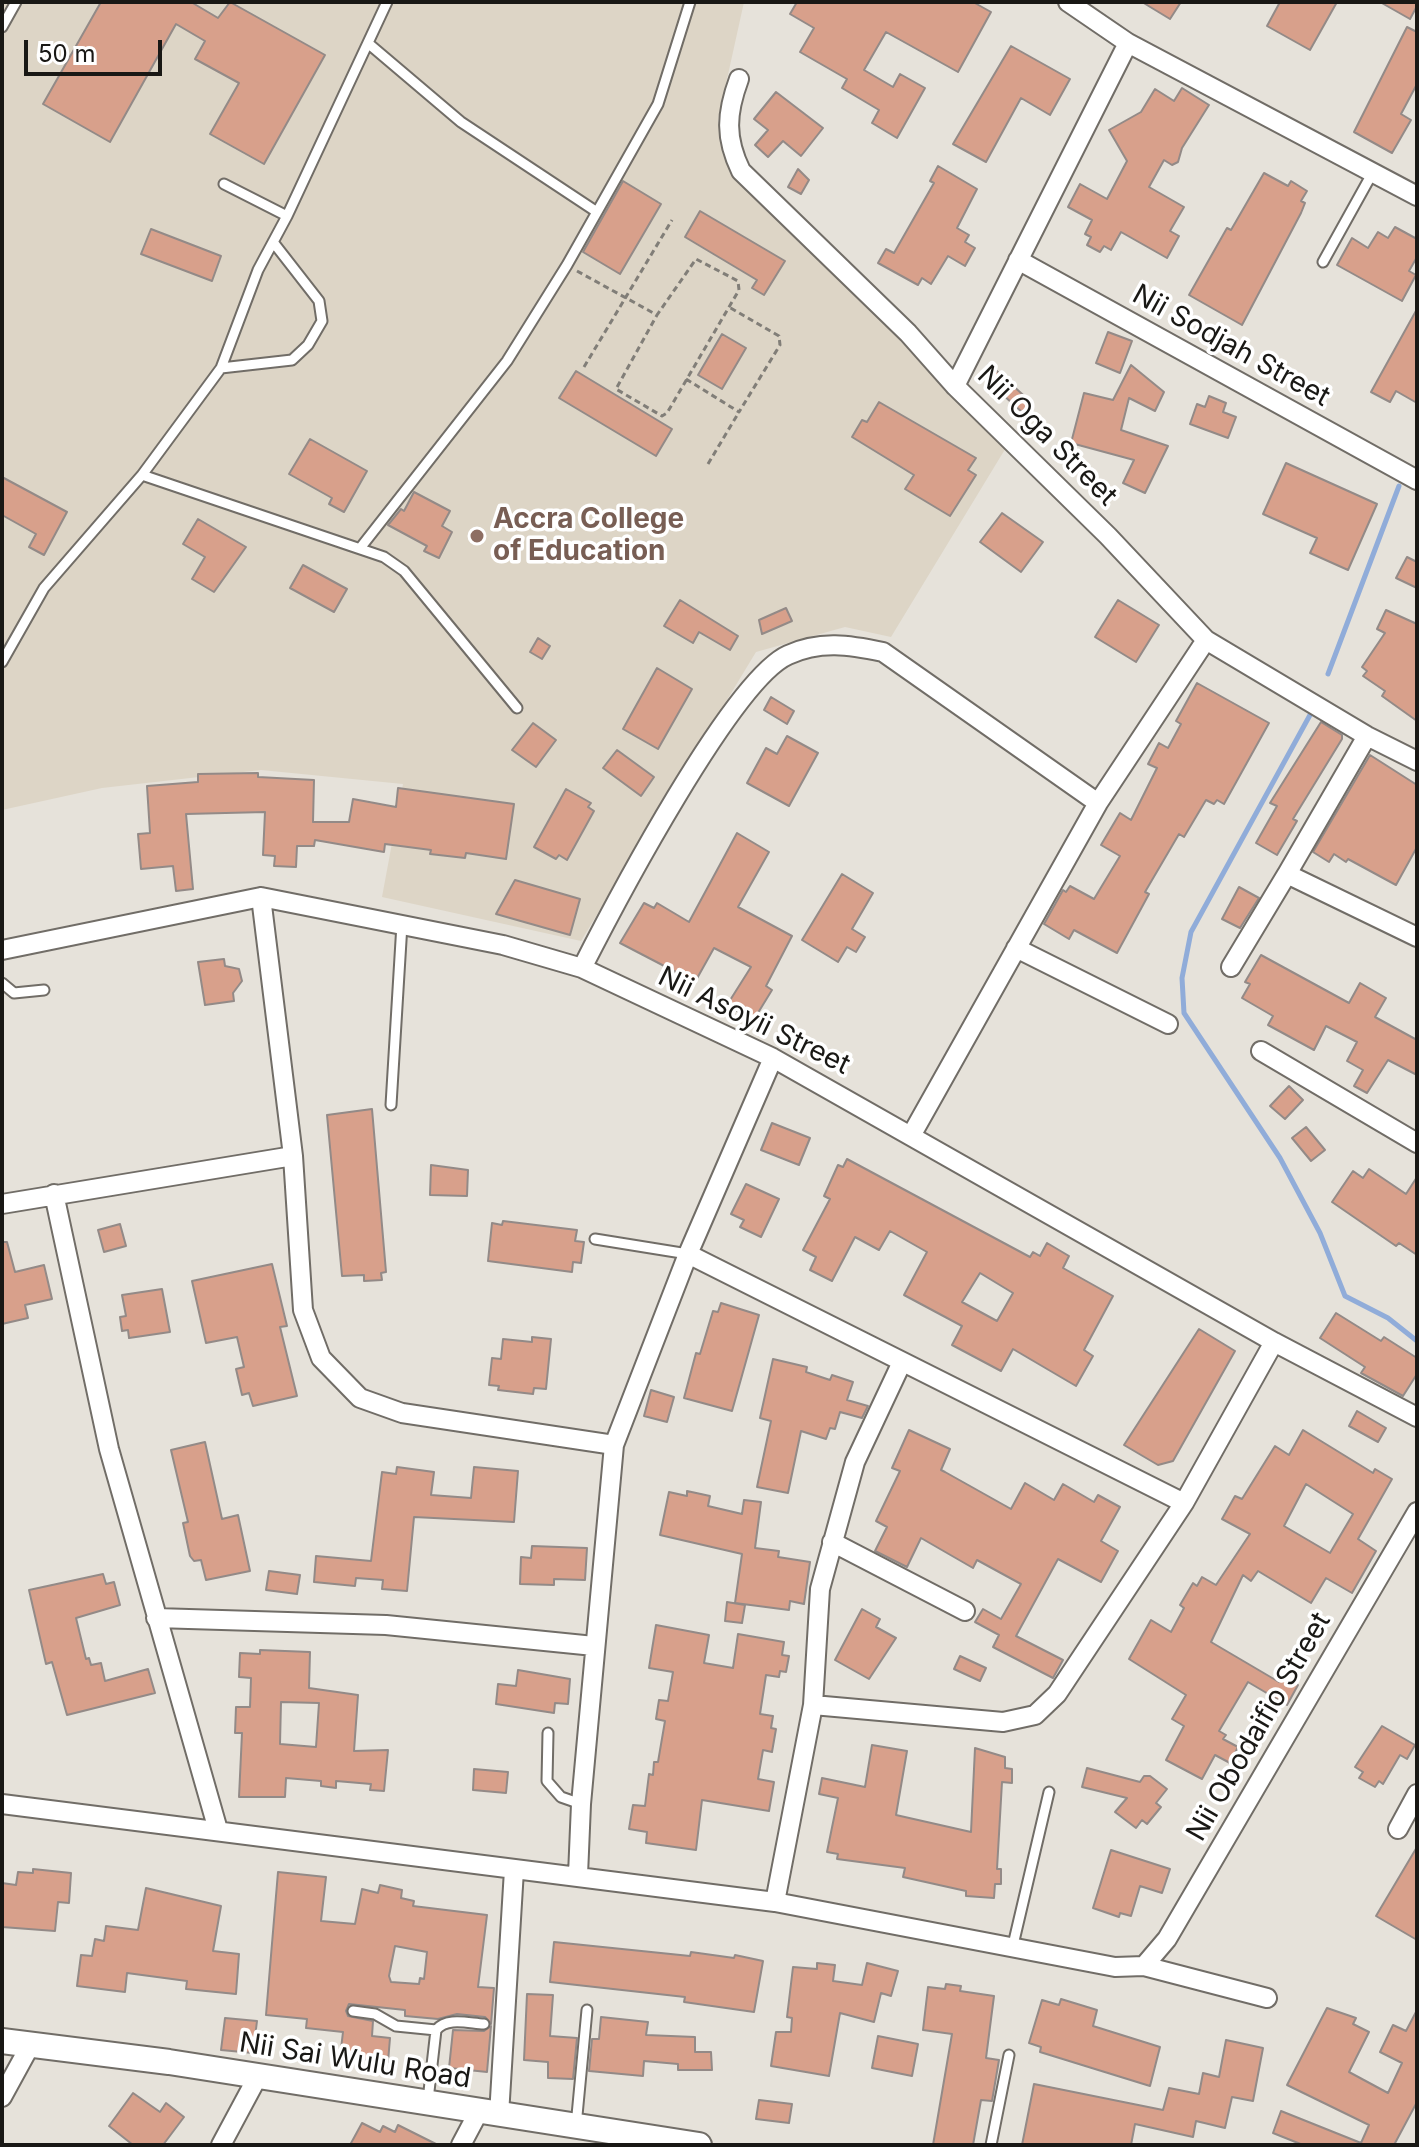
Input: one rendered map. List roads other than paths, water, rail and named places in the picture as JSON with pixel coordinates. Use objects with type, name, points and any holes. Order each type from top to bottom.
[{"type":"street","points":[[1068,2],[1128,43],[1417,196]]},
{"type":"street","points":[[955,386],[1128,43]]},
{"type":"street","name":"Nii Oga Street","points":[[739,79],[727,120],[729,145],[741,171],[908,333],[955,386],[1108,536],[1206,640],[1367,736],[1417,761]]},
{"type":"street","name":"Nii Sodjah Street","points":[[1018,260],[1417,480]]},
{"type":"street","points":[[912,1134],[1098,803],[1206,640]]},
{"type":"street","points":[[582,968],[627,880],[747,688],[787,655],[841,643],[883,652],[1098,803]]},
{"type":"street","points":[[1231,967],[1367,736]]},
{"type":"street","points":[[1287,874],[1417,937]]},
{"type":"street","points":[[261,897],[293,1156],[303,1310],[321,1358],[360,1398],[402,1413],[614,1445]]},
{"type":"street","name":"Nii Asoyii Street","points":[[2,950],[261,897],[353,918],[402,924],[503,945],[582,968],[773,1058],[912,1134],[1274,1342],[1417,1417]]},
{"type":"street","points":[[1016,948],[1168,1024]]},
{"type":"street","points":[[1261,1051],[1417,1143]]},
{"type":"street","points":[[578,1875],[594,1646],[614,1445],[688,1254],[773,1058]]},
{"type":"street","points":[[2,1204],[293,1156]]},
{"type":"street","points":[[54,1194],[109,1449],[218,1830]]},
{"type":"street","points":[[688,1254],[1184,1503]]},
{"type":"street","points":[[813,1705],[1003,1722],[1035,1715],[1057,1694],[1184,1503],[1274,1342]]},
{"type":"street","points":[[775,1902],[813,1705],[820,1589],[855,1462],[902,1362]]},
{"type":"street","name":"Nii Obodaifio Street","points":[[1144,1966],[1175,1926],[1417,1512]]},
{"type":"street","points":[[832,1542],[965,1611]]},
{"type":"street","points":[[156,1618],[386,1625],[594,1646]]},
{"type":"street","points":[[1398,1829],[1417,1794]]},
{"type":"street","points":[[2,1804],[775,1902],[1013,1945],[1115,1967],[1144,1966],[1267,1998]]},
{"type":"street","points":[[461,2145],[489,2113],[514,1870]]},
{"type":"street","name":"Nii Sai Wulu Road","points":[[2,2041],[258,2076],[576,2126],[656,2142],[699,2145]]},
{"type":"street","points":[[2,2097],[31,2044]]},
{"type":"street","points":[[221,2145],[258,2076]]},
{"type":"lane","points":[[2,27],[16,2]]},
{"type":"lane","points":[[2,662],[44,588],[142,475],[221,368],[258,270],[287,216],[387,2]]},
{"type":"lane","points":[[361,547],[507,361],[567,265],[658,104],[690,2]]},
{"type":"lane","points":[[369,44],[461,122],[597,212]]},
{"type":"lane","points":[[1323,262],[1373,172]]},
{"type":"lane","points":[[224,184],[287,216]]},
{"type":"lane","points":[[221,368],[292,360],[308,345],[322,321],[319,301],[273,242]]},
{"type":"lane","points":[[142,475],[361,547],[404,571],[517,708]]},
{"type":"lane","points":[[391,1105],[402,924]]},
{"type":"lane","points":[[2,983],[14,993],[44,990]]},
{"type":"lane","points":[[595,1239],[688,1254]]},
{"type":"lane","points":[[548,1733],[547,1781],[561,1797],[581,1804]]},
{"type":"lane","points":[[1013,1945],[1049,1792]]},
{"type":"lane","points":[[576,2126],[587,2010]]},
{"type":"lane","points":[[353,2011],[375,2014],[396,2026],[436,2030],[446,2022],[484,2024]]},
{"type":"lane","points":[[428,2103],[436,2030]]},
{"type":"lane","points":[[991,2145],[1009,2055]]},
{"type":"waterway","points":[[1328,674],[1399,486]]},
{"type":"waterway","points":[[1310,715],[1191,932],[1182,978],[1184,1013],[1280,1158],[1320,1233],[1345,1296],[1388,1318],[1417,1341]]},
{"type":"place","name":"Accra College of Education","points":[[477,536]]}]
